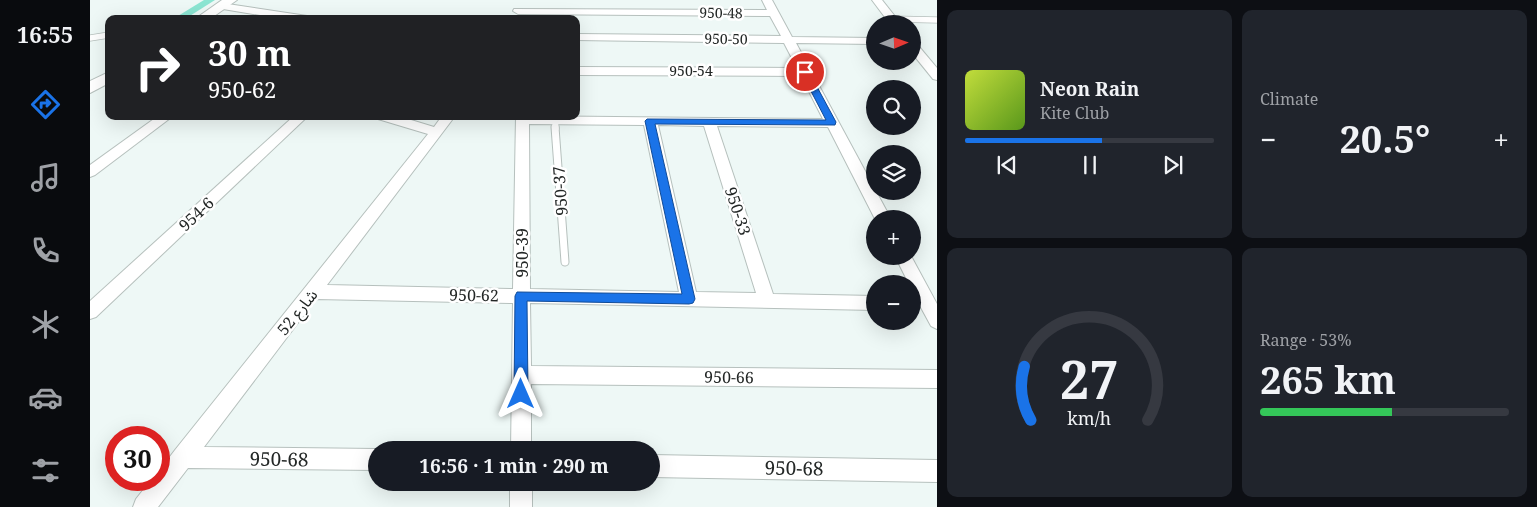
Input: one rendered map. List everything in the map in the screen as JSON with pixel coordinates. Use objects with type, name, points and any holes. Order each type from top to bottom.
[{"type":"street","points":[[516,15],[525,0]]},
{"type":"street","points":[[767,0],[878,210]]},
{"type":"street","points":[[877,0],[889,15]]},
{"type":"street","points":[[207,15],[226,3],[287,15]]},
{"type":"street","name":"950-48","points":[[516,15],[774,13]]},
{"type":"street","name":"950-50","points":[[580,37],[866,40]]},
{"type":"street","points":[[921,56],[937,76]]},
{"type":"street","name":"950-54","points":[[580,71],[805,72]]},
{"type":"street","points":[[90,88],[105,79]]},
{"type":"street","points":[[90,172],[162,120]]},
{"type":"street","name":"954-6","points":[[90,312],[298,120]]},
{"type":"street","points":[[396,120],[437,132]]},
{"type":"street","name":"شارع 52","points":[[144,507],[447,120]]},
{"type":"street","name":"950-39","points":[[521,441],[522,120]]},
{"type":"street","points":[[555,120],[832,122]]},
{"type":"street","points":[[650,121],[689,299]]},
{"type":"street","name":"950-33","points":[[708,122],[766,301]]},
{"type":"street","points":[[907,265],[926,303],[937,320]]},
{"type":"street","name":"950-62","points":[[314,292],[866,302]]},
{"type":"street","name":"950-66","points":[[521,375],[937,379]]},
{"type":"street","name":"950-68","points":[[182,457],[368,460]]},
{"type":"street","name":"950-68","points":[[660,466],[937,471]]},
{"type":"street","points":[[521,491],[521,507]]},
{"type":"lane","points":[[921,21],[937,20]]},
{"type":"lane","points":[[90,38],[105,36]]},
{"type":"lane","name":"950-37","points":[[555,120],[565,262]]},
{"type":"green space","points":[[204,0],[215,0],[191,15],[180,15]]},
{"type":"route","points":[[521,394],[521,296],[689,299],[650,121],[832,122],[805,72]]}]
